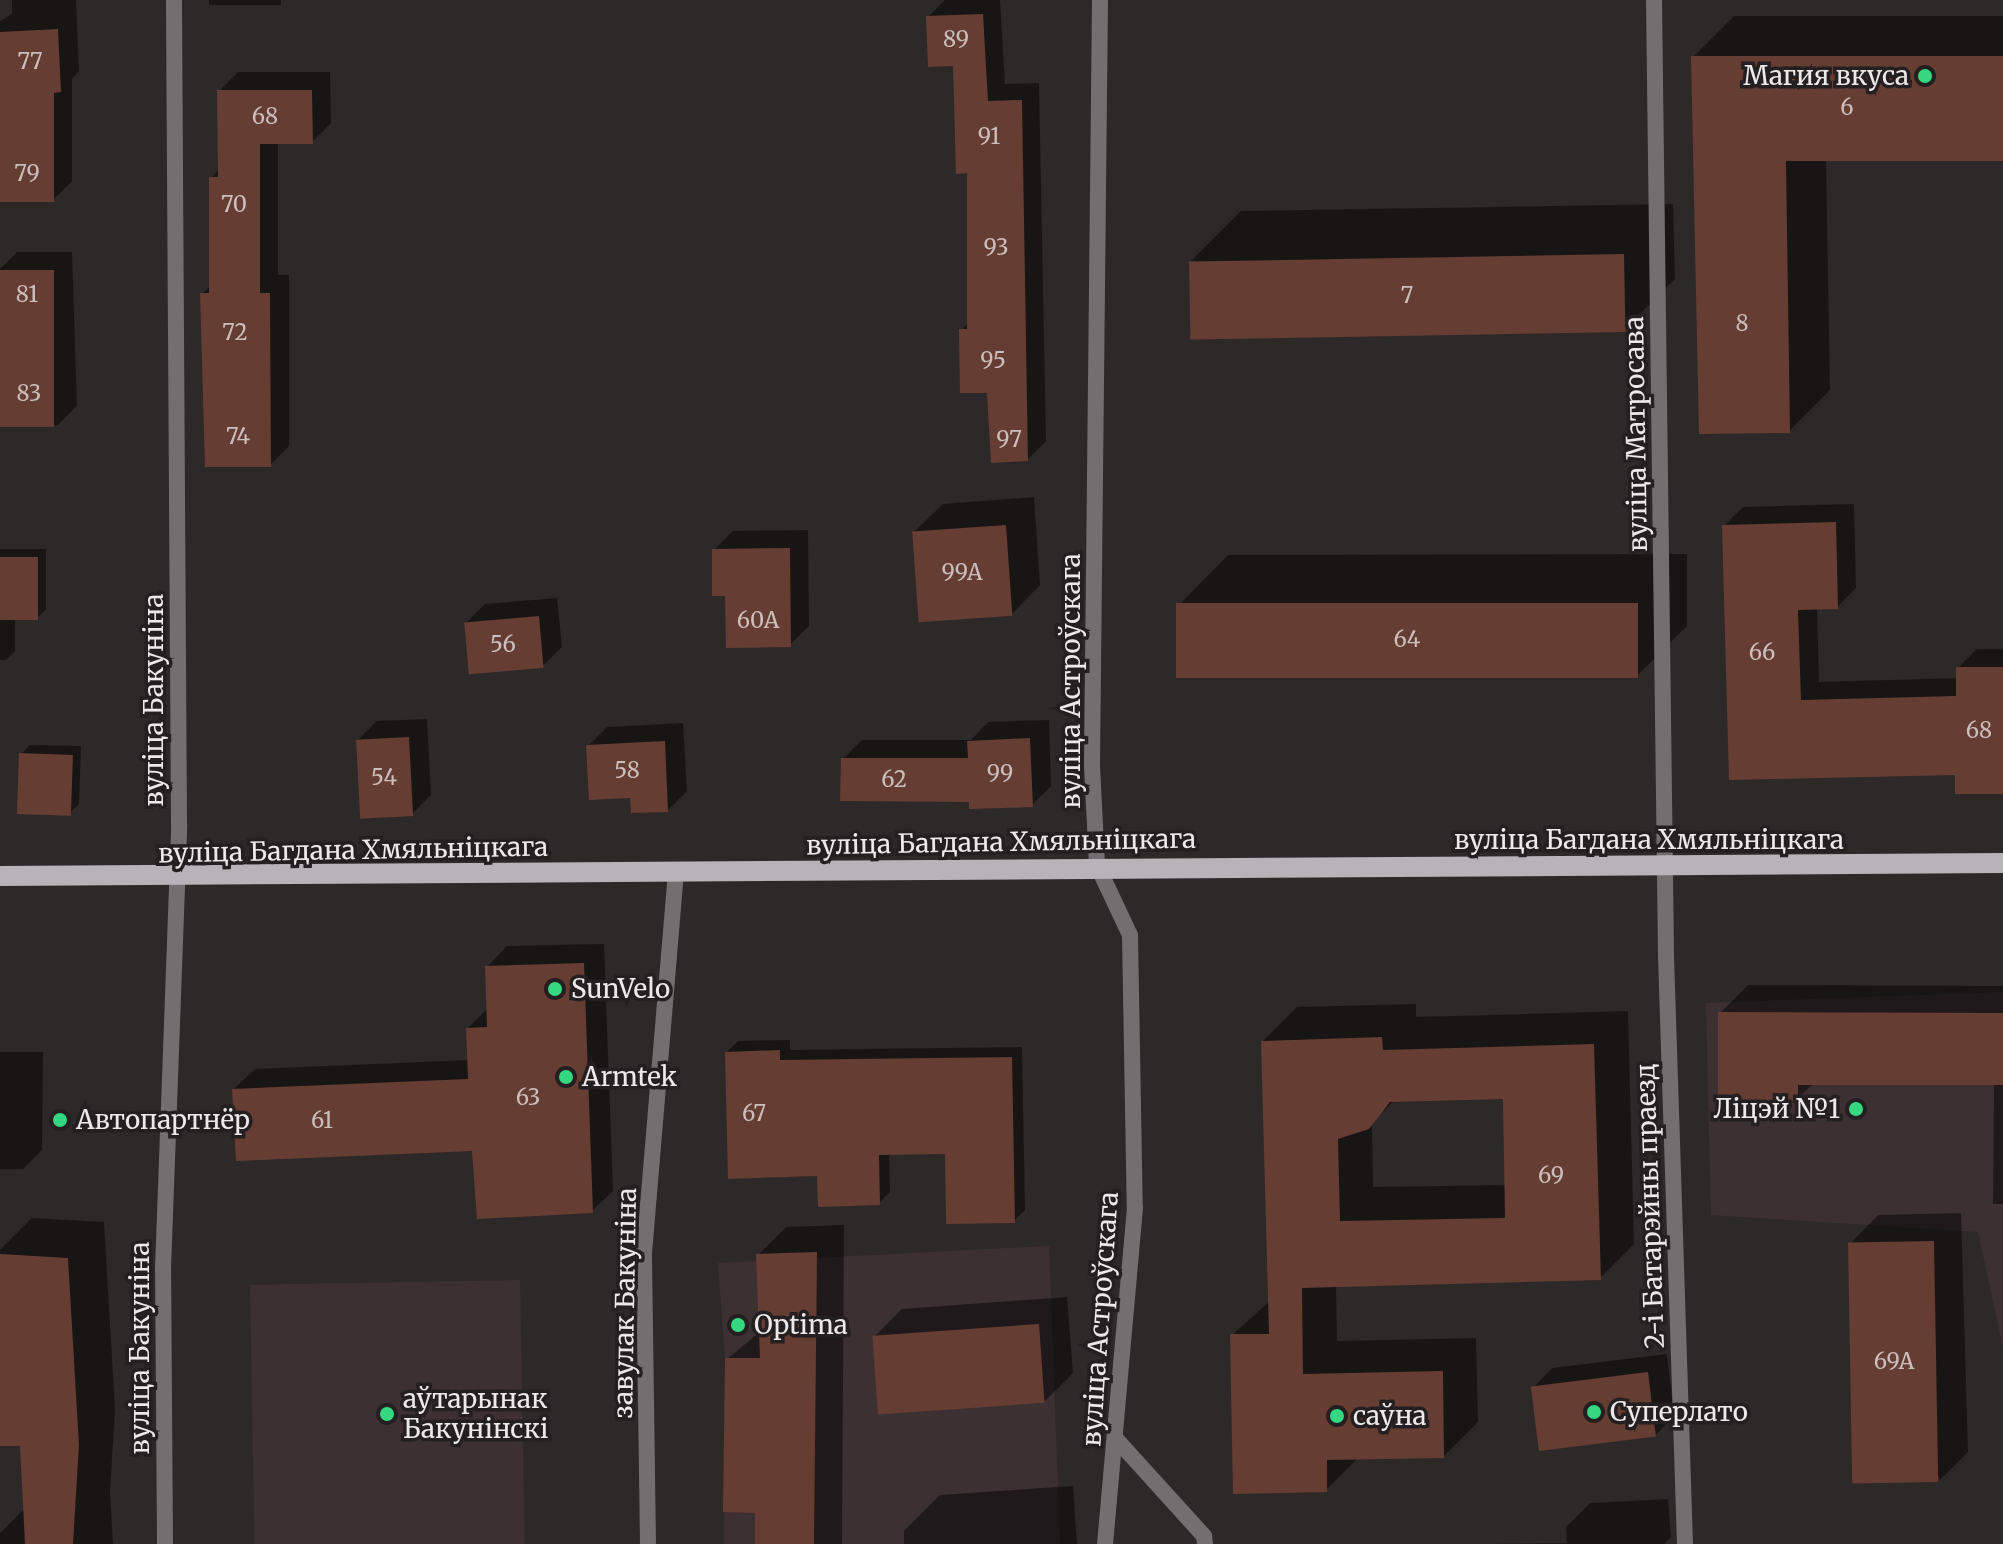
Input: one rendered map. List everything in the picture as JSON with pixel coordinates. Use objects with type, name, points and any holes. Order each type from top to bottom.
[{"type":"main road","name":"вуліца Багдана Хмяльніцкага","points":[[0,876],[175,879],[1097,865],[1666,867],[2003,863]]},
{"type":"street","name":"вуліца Бакуніна","points":[[165,1544],[163,1269],[175,879],[174,0]]},
{"type":"street","name":"вуліца Астроўскага","points":[[1100,0],[1092,766],[1097,865],[1130,935],[1135,1208],[1117,1440],[1105,1544]]},
{"type":"street","name":"вуліца Матросава","points":[[1654,0],[1666,867]]},
{"type":"street","name":"2-і Батарэйны праезд","points":[[1666,867],[1685,1544]]},
{"type":"street","name":"завулак Бакуніна","points":[[648,1544],[644,1253],[676,872]]},
{"type":"street","points":[[1117,1440],[1204,1536],[1205,1544]]},
{"type":"shaded area","name":"Ліцэй №1","points":[[2003,992],[2003,1347],[1978,1232],[1711,1215],[1706,1003]]},
{"type":"shaded area","points":[[1049,1246],[1060,1544],[724,1544],[725,1358],[718,1263]]},
{"type":"shaded area","name":"аўтарынак Бакунінскі","points":[[520,1280],[525,1544],[255,1544],[250,1285]]},
{"type":"building","points":[[983,14],[988,101],[1022,100],[1028,461],[991,463],[987,393],[960,393],[959,329],[967,329],[967,173],[956,174],[953,66],[928,67],[926,16]]},
{"type":"building","points":[[58,29],[61,92],[54,93],[54,202],[0,202],[0,32]]},
{"type":"building","points":[[1691,56],[2003,56],[2003,161],[1786,161],[1790,433],[1699,434]]},
{"type":"building","points":[[217,90],[312,90],[313,144],[260,144],[260,293],[270,293],[271,467],[205,467],[200,293],[209,293],[209,177],[218,177]]},
{"type":"building","points":[[1624,254],[1625,332],[1190,340],[1189,262]]},
{"type":"building","points":[[0,270],[54,270],[54,427],[0,427]]},
{"type":"building","points":[[1836,522],[1838,609],[1798,610],[1801,700],[1956,696],[1956,667],[2003,667],[2003,794],[1955,794],[1955,775],[1729,780],[1722,525]]},
{"type":"building","points":[[1006,525],[1012,616],[919,622],[912,532]]},
{"type":"building","points":[[790,548],[791,647],[726,648],[725,596],[712,596],[712,549]]},
{"type":"building","points":[[0,557],[38,557],[38,620],[0,620]]},
{"type":"building","points":[[1176,603],[1638,603],[1638,678],[1176,678]]},
{"type":"building","points":[[539,616],[544,668],[469,674],[464,623]]},
{"type":"building","points":[[409,737],[413,816],[360,819],[356,740]]},
{"type":"building","points":[[1030,738],[1033,807],[969,809],[969,802],[840,801],[841,758],[968,758],[967,741]]},
{"type":"building","points":[[665,741],[668,812],[631,813],[630,798],[589,800],[586,745]]},
{"type":"building","points":[[19,753],[73,755],[71,816],[17,814]]},
{"type":"building","points":[[584,963],[593,1213],[477,1219],[472,1151],[236,1161],[232,1089],[468,1079],[466,1028],[487,1027],[485,966]]},
{"type":"building","points":[[1718,1012],[2003,1013],[2003,1085],[1798,1085],[1798,1101],[1718,1101]]},
{"type":"building","points":[[1382,1037],[1383,1050],[1594,1044],[1601,1280],[1302,1288],[1303,1374],[1443,1371],[1444,1458],[1327,1460],[1327,1492],[1233,1494],[1230,1334],[1269,1334],[1261,1041]],"holes":[[[1503,1099],[1505,1218],[1340,1221],[1338,1139],[1369,1129],[1390,1102]]]},
{"type":"building","points":[[780,1050],[780,1060],[1012,1057],[1015,1223],[946,1224],[945,1154],[879,1155],[880,1205],[818,1207],[817,1176],[728,1179],[725,1052]]},
{"type":"building","points":[[1934,1241],[1938,1482],[1852,1483],[1848,1243]]},
{"type":"building","points":[[817,1252],[814,1544],[755,1544],[755,1513],[723,1512],[725,1358],[760,1358],[756,1254]]},
{"type":"building","points":[[0,1254],[68,1258],[79,1445],[73,1544],[25,1544],[20,1446],[0,1446]]},
{"type":"building","points":[[1039,1324],[1045,1403],[878,1414],[872,1336]]},
{"type":"building","name":"Суперлато","points":[[1648,1372],[1656,1437],[1539,1451],[1531,1386]]},
{"type":"place","name":"Магия вкуса","points":[[1925,76]]},
{"type":"place","name":"SunVelo","points":[[555,989]]},
{"type":"place","name":"Armtek","points":[[566,1077]]},
{"type":"place","name":"Ліцэй №1","points":[[1856,1109]]},
{"type":"place","name":"Автопартнёр","points":[[60,1120]]},
{"type":"place","name":"Optima","points":[[738,1325]]},
{"type":"place","name":"Суперлато","points":[[1594,1412]]},
{"type":"place","name":"аўтарынак Бакунінскі","points":[[387,1414]]},
{"type":"place","name":"саўна","points":[[1337,1416]]}]
